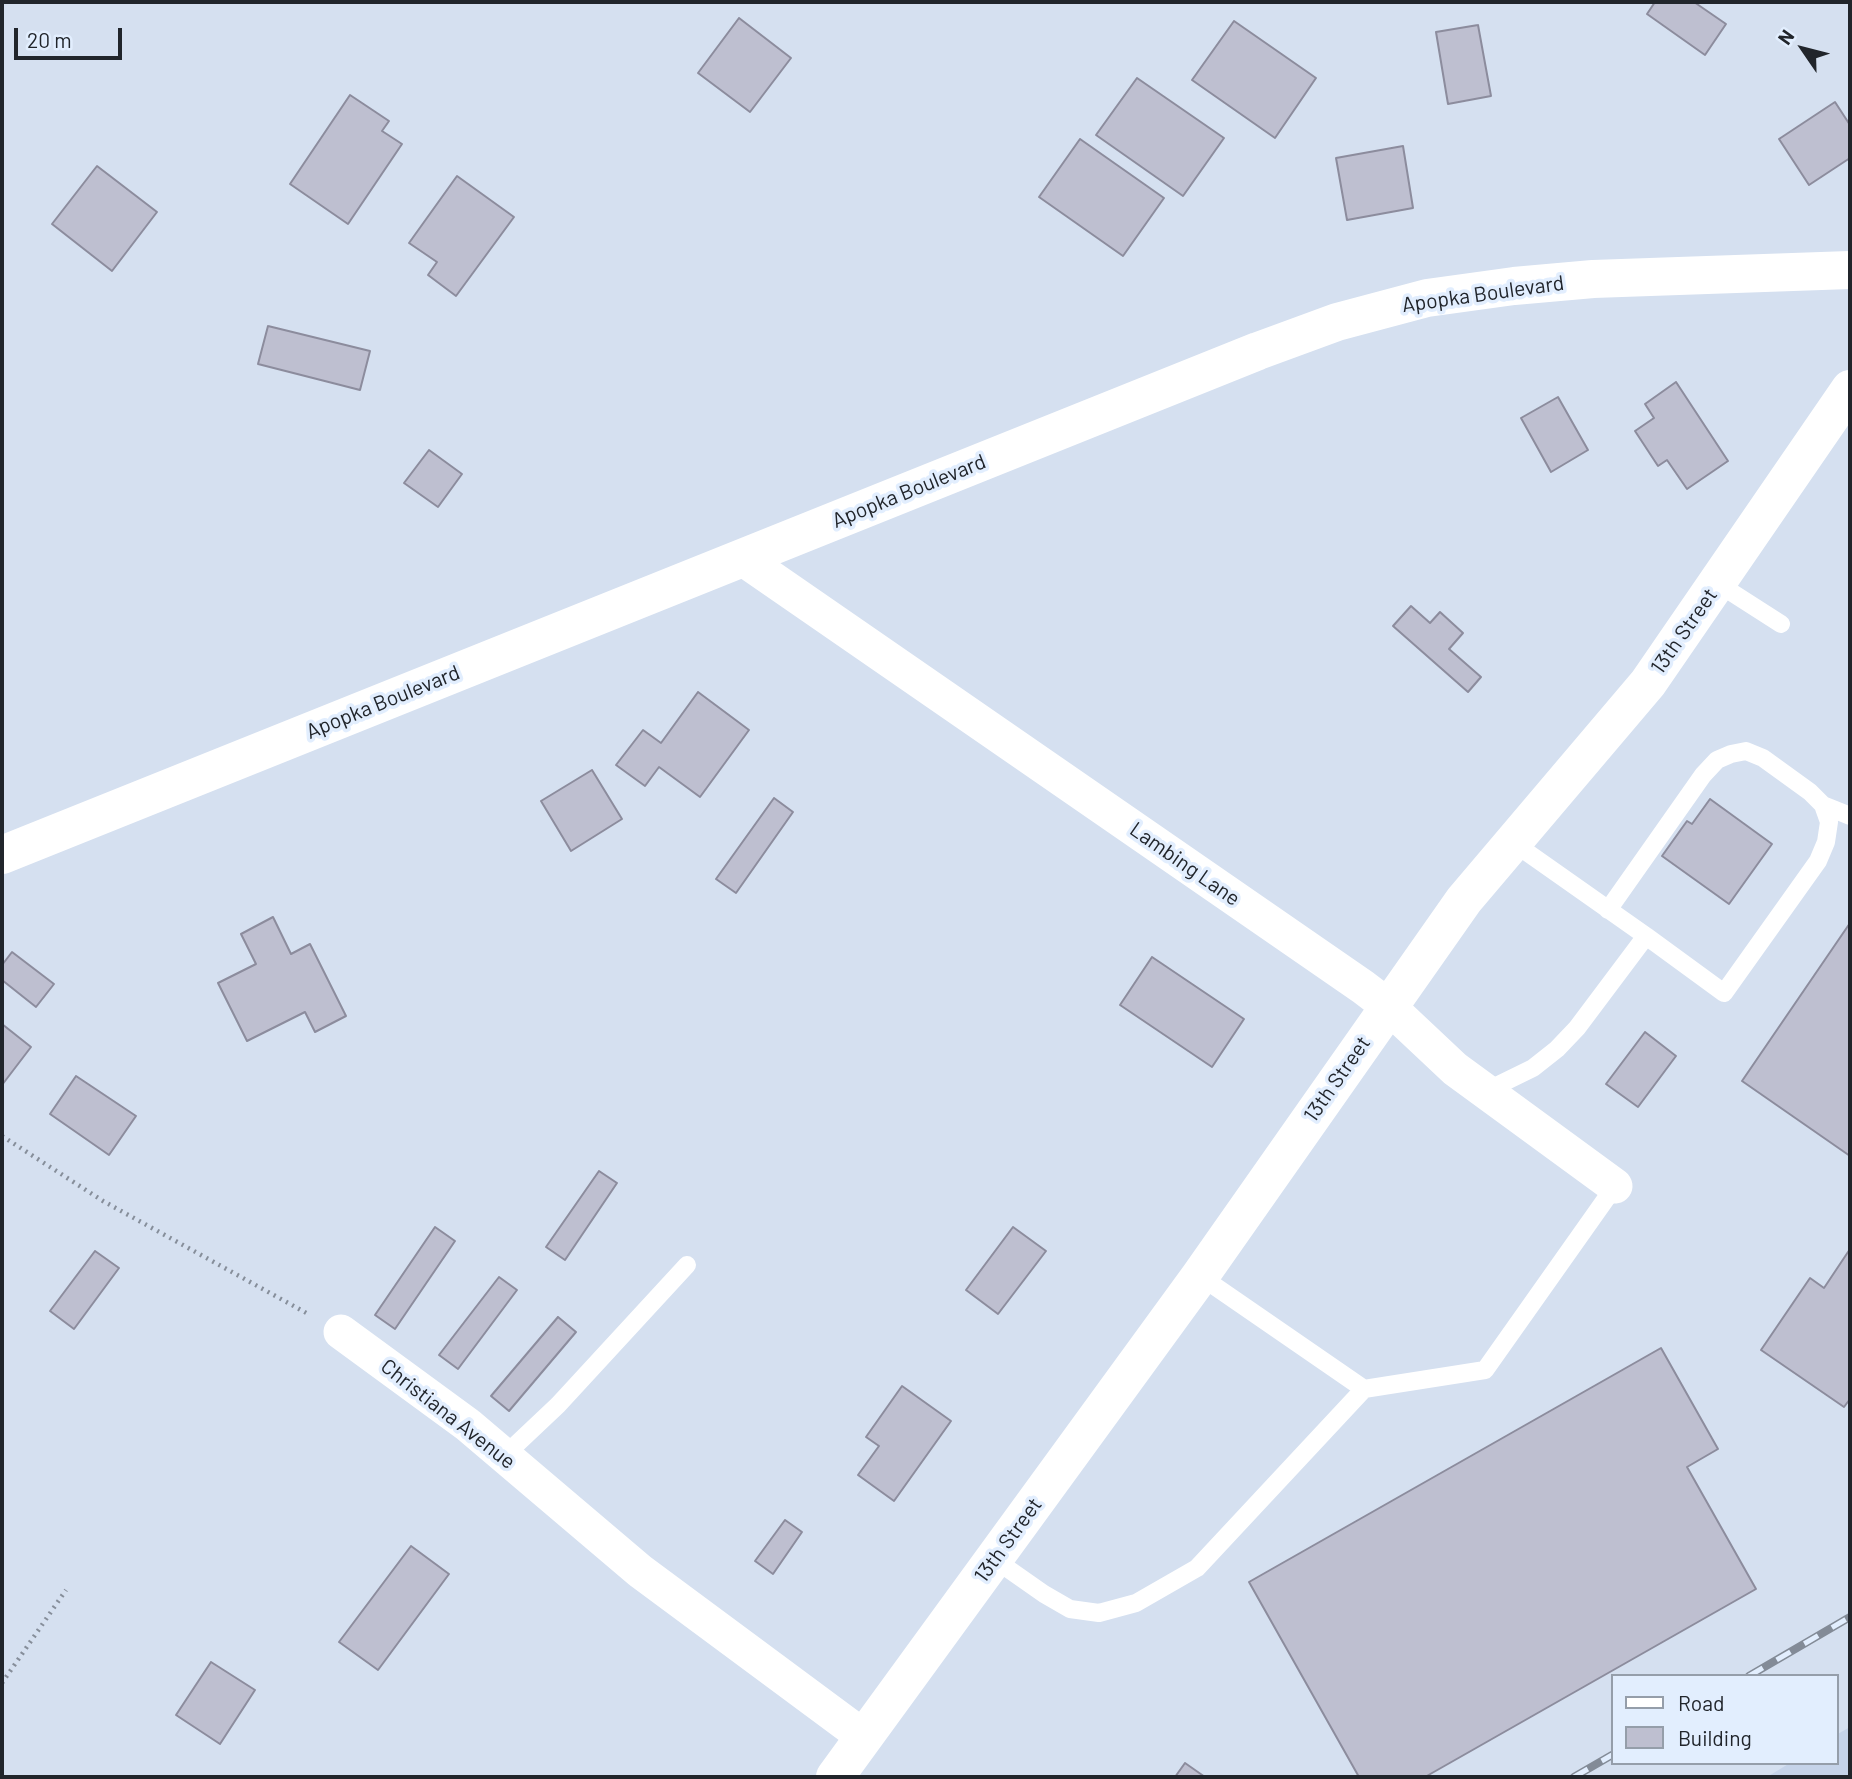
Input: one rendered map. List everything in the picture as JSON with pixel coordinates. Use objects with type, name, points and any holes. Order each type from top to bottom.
[{"type":"street","name":"Apopka Boulevard","points":[[2,855],[1258,351],[1337,322],[1427,298],[1514,286],[1593,279],[1850,270]]},
{"type":"street","name":"13th Street","points":[[835,1777],[1200,1276],[1464,900],[1511,841],[1648,683],[1850,389]]},
{"type":"street","name":"Lambing Lane","points":[[742,558],[1388,1006],[1455,1069],[1615,1186]]},
{"type":"street","name":"Christiana Avenue","points":[[341,1332],[468,1425],[640,1571],[864,1737]]},
{"type":"lane","points":[[1717,583],[1781,624]]},
{"type":"lane","points":[[1608,910],[1703,775],[1717,760],[1731,754],[1746,751],[1762,758],[1810,792],[1823,805],[1850,816]]},
{"type":"lane","points":[[1511,841],[1724,993],[1818,861],[1826,842],[1829,822],[1823,805]]},
{"type":"lane","points":[[1486,1091],[1534,1068],[1557,1049],[1577,1028],[1646,936]]},
{"type":"lane","points":[[994,1559],[1070,1609],[1099,1614],[1136,1603],[1197,1568],[1364,1389],[1485,1370],[1615,1186]]},
{"type":"lane","points":[[504,1456],[558,1405],[687,1265]]},
{"type":"lane","points":[[1200,1276],[1364,1389]]},
{"type":"path","points":[[2,1136],[103,1201],[341,1332]]},
{"type":"path","points":[[2,1684],[66,1590]]},
{"type":"shaded area","points":[[1850,1727],[1850,1777],[1767,1777],[1787,1765],[1838,1765],[1838,1734]]},
{"type":"building","points":[[1655,2],[1694,2],[1726,24],[1705,55],[1647,14]]},
{"type":"building","points":[[739,18],[791,58],[750,112],[698,73]]},
{"type":"building","points":[[1234,21],[1316,78],[1275,138],[1192,80]]},
{"type":"building","points":[[1478,25],[1491,96],[1448,104],[1436,32]]},
{"type":"building","points":[[1137,78],[1224,138],[1183,196],[1096,135]]},
{"type":"building","points":[[350,95],[389,121],[382,131],[402,144],[348,224],[290,184]]},
{"type":"building","points":[[1835,102],[1850,125],[1850,158],[1809,185],[1779,139]]},
{"type":"building","points":[[1080,139],[1164,198],[1123,256],[1039,197]]},
{"type":"building","points":[[1403,146],[1413,208],[1347,220],[1336,158]]},
{"type":"building","points":[[97,166],[157,212],[112,271],[52,224]]},
{"type":"building","points":[[457,176],[514,217],[456,296],[428,275],[437,262],[409,243]]},
{"type":"building","points":[[268,326],[370,351],[360,390],[258,364]]},
{"type":"building","points":[[1676,382],[1728,461],[1687,489],[1667,460],[1658,466],[1635,431],[1654,418],[1645,404]]},
{"type":"building","points":[[1558,397],[1588,450],[1551,472],[1521,418]]},
{"type":"building","points":[[429,450],[462,474],[438,507],[404,483]]},
{"type":"building","points":[[1411,606],[1430,623],[1440,612],[1463,633],[1449,649],[1481,677],[1468,692],[1393,626]]},
{"type":"building","points":[[698,692],[749,730],[700,797],[659,767],[645,786],[616,765],[643,730],[661,743]]},
{"type":"building","points":[[592,770],[622,819],[571,851],[541,801]]},
{"type":"building","points":[[774,798],[793,812],[736,893],[716,879]]},
{"type":"building","points":[[1710,799],[1772,844],[1729,904],[1662,856],[1687,821],[1692,824]]},
{"type":"building","points":[[273,917],[291,954],[310,944],[346,1016],[315,1032],[305,1012],[247,1041],[218,983],[256,964],[241,934]]},
{"type":"building","points":[[1850,923],[1850,1156],[1742,1081]]},
{"type":"building","points":[[12,952],[54,984],[36,1007],[2,980],[2,965]]},
{"type":"building","points":[[1152,957],[1244,1019],[1212,1067],[1120,1005]]},
{"type":"building","points":[[2,1024],[31,1047],[2,1085]]},
{"type":"building","points":[[1645,1032],[1676,1056],[1638,1107],[1606,1084]]},
{"type":"building","points":[[76,1076],[136,1116],[109,1155],[50,1114]]},
{"type":"building","points":[[599,1171],[617,1183],[565,1260],[546,1247]]},
{"type":"building","points":[[435,1227],[455,1241],[395,1329],[375,1315]]},
{"type":"building","points":[[1013,1227],[1046,1251],[998,1314],[966,1290]]},
{"type":"building","points":[[1850,1249],[1850,1399],[1844,1407],[1761,1350],[1810,1278],[1824,1288]]},
{"type":"building","points":[[95,1251],[119,1268],[74,1329],[50,1311]]},
{"type":"building","points":[[499,1277],[517,1290],[458,1369],[439,1355]]},
{"type":"building","points":[[558,1317],[576,1332],[509,1411],[491,1396]]},
{"type":"building","points":[[1661,1348],[1718,1449],[1687,1467],[1756,1589],[1425,1777],[1359,1777],[1249,1582]]},
{"type":"building","points":[[902,1386],[951,1421],[894,1501],[858,1475],[879,1446],[866,1437]]},
{"type":"building","points":[[785,1520],[802,1532],[773,1574],[755,1561]]},
{"type":"building","points":[[411,1546],[449,1574],[378,1670],[339,1642]]},
{"type":"building","points":[[211,1662],[255,1690],[220,1744],[176,1715]]},
{"type":"building","points":[[1185,1763],[1205,1777],[1175,1777]]},
{"type":"railway","points":[[1752,1674],[1850,1617]]},
{"type":"railway","points":[[1574,1777],[1610,1756]]}]
